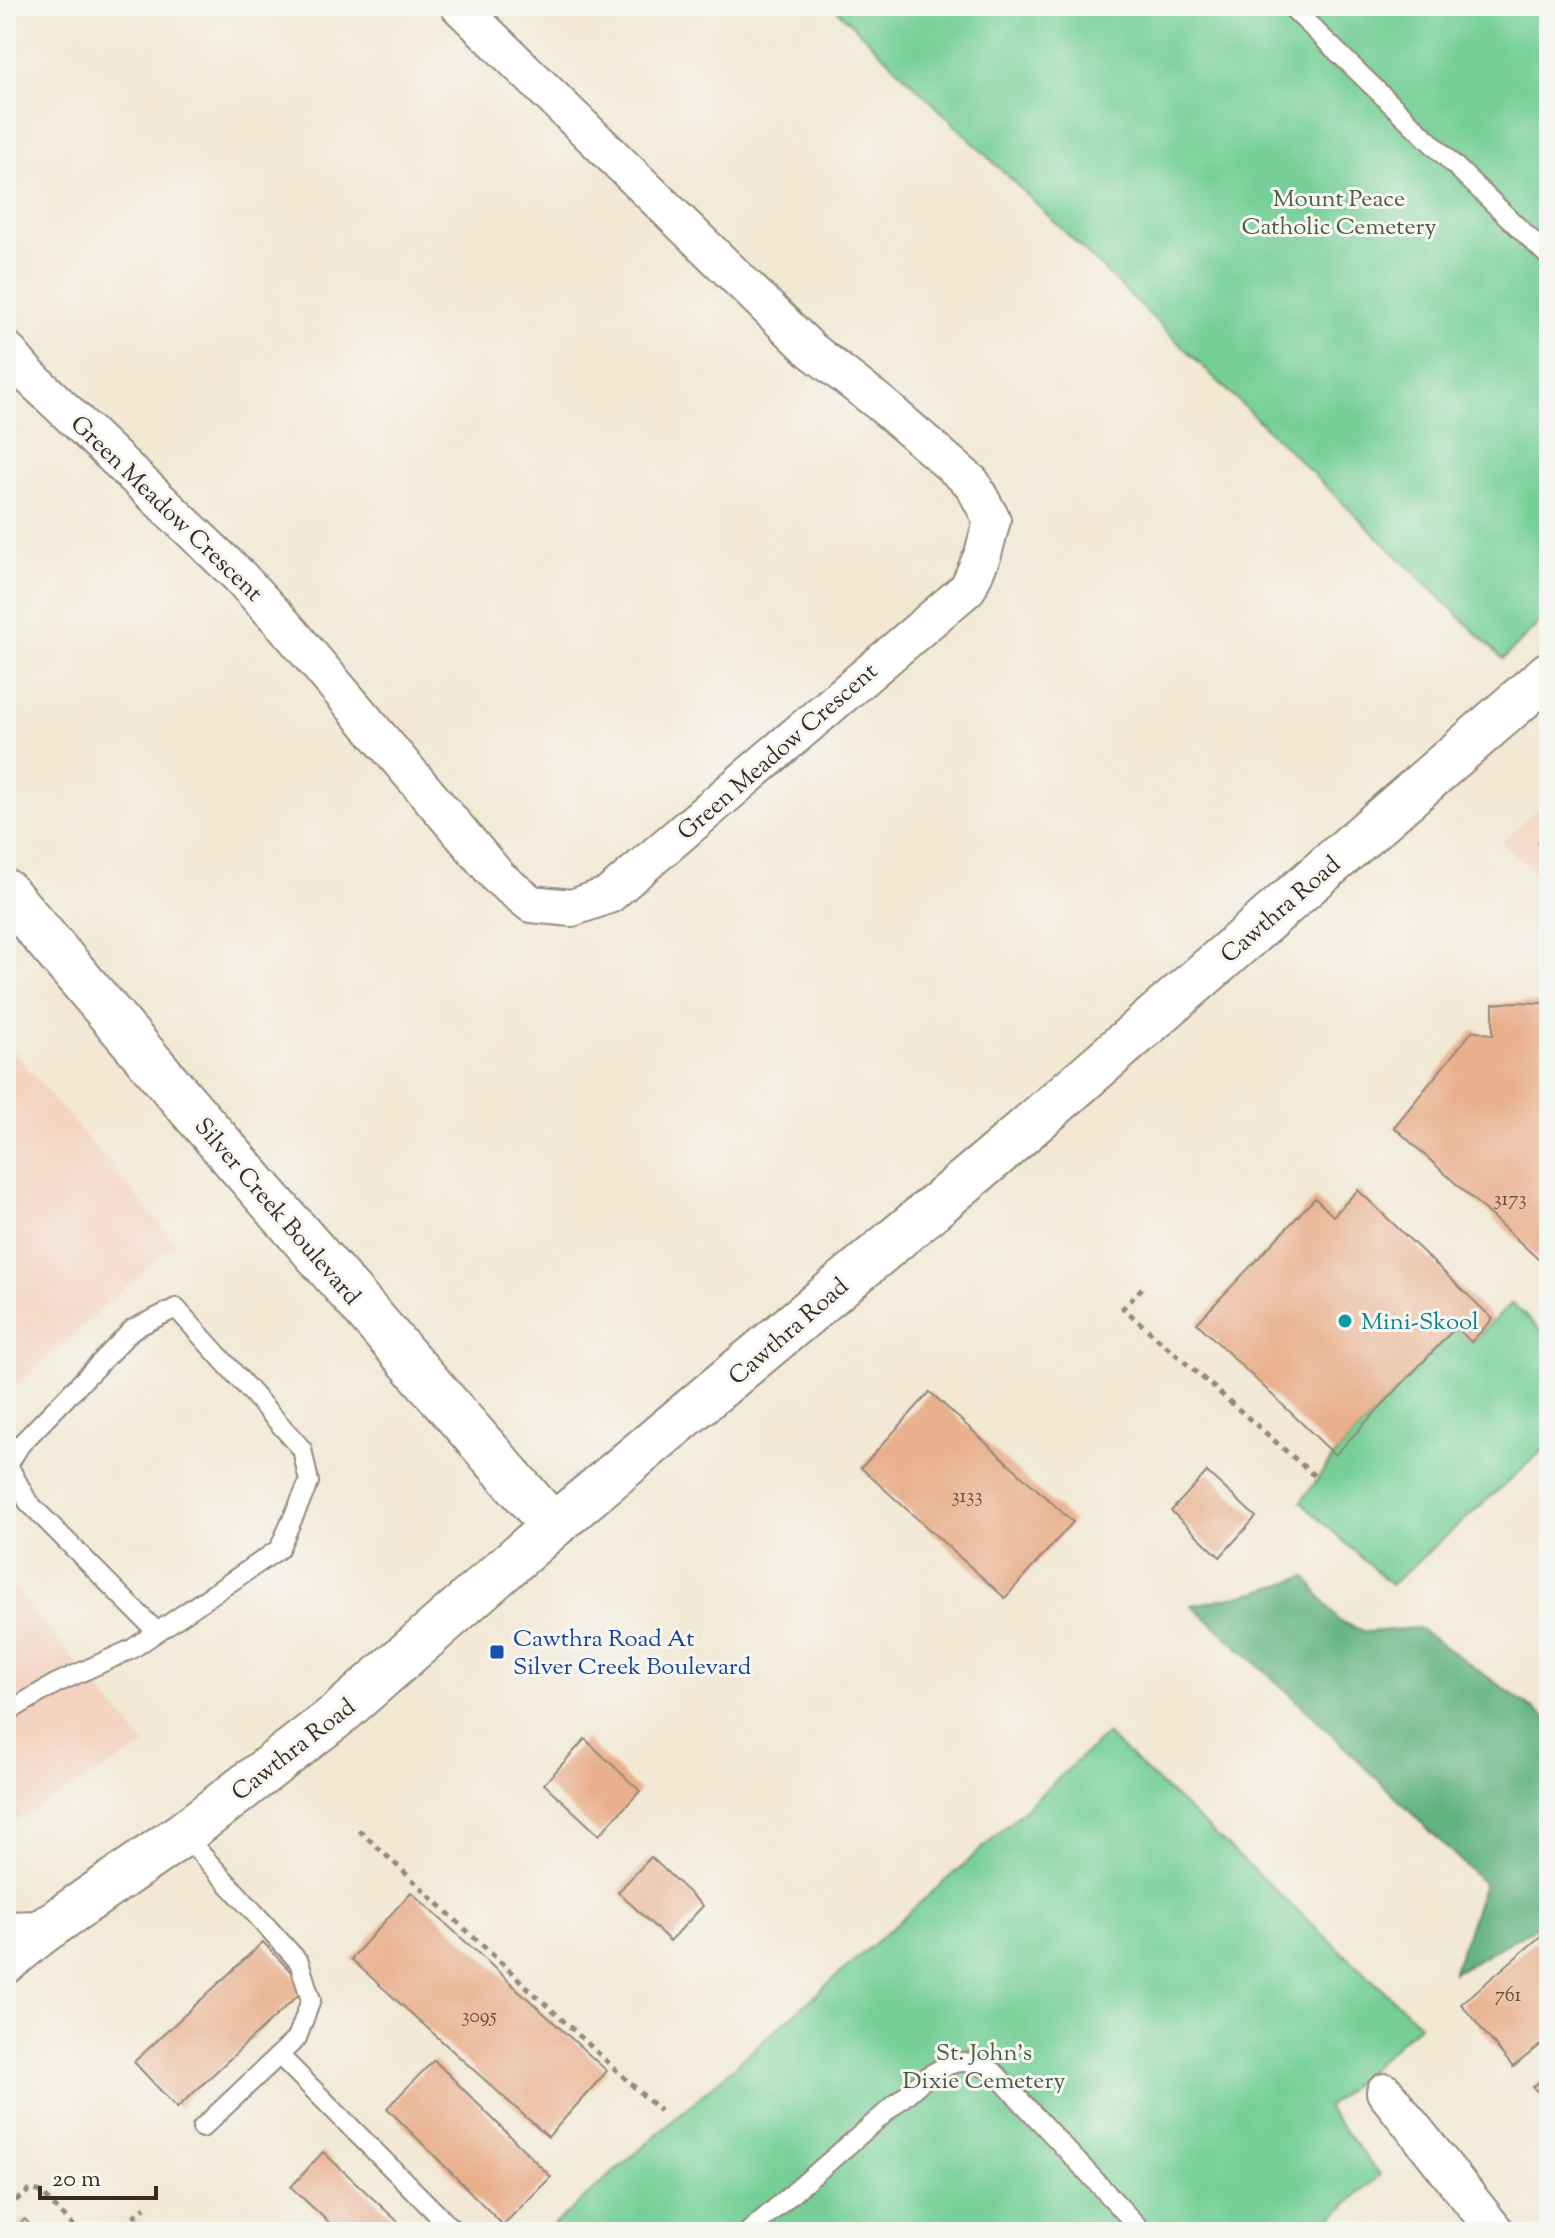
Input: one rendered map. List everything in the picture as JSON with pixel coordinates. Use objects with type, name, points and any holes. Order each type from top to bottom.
[{"type":"main road","name":"Cawthra Road","points":[[6,1961],[23,1934],[183,1834],[339,1714],[553,1526],[1001,1151],[1549,674]]},
{"type":"main road","name":"Silver Creek Boulevard","points":[[6,892],[553,1526]]},
{"type":"street","name":"Green Meadow Crescent","points":[[6,349],[26,373],[239,576],[499,878],[531,904],[572,908],[609,895],[968,588],[983,554],[992,520],[972,483],[881,404],[811,350],[459,6]]},
{"type":"street","points":[[1385,2092],[1496,2232]]},
{"type":"lane","points":[[1290,6],[1549,257]]},
{"type":"lane","points":[[6,1713],[55,1684],[132,1649],[157,1632],[279,1549],[309,1482],[302,1449],[176,1308],[133,1329],[20,1445],[8,1465],[28,1502],[157,1632]]},
{"type":"lane","points":[[183,1834],[299,1962],[311,2000],[297,2038],[202,2128]]},
{"type":"lane","points":[[279,2055],[455,2232]]},
{"type":"lane","points":[[748,2232],[928,2076],[950,2062],[973,2061],[994,2072],[1143,2232]]},
{"type":"path","points":[[1142,1288],[1123,1308],[1318,1479]]},
{"type":"path","points":[[359,1830],[660,2111]]},
{"type":"path","points":[[6,2208],[31,2189],[41,2192],[79,2232]]},
{"type":"path","points":[[115,2232],[145,2207]]},
{"type":"shaded area","points":[[1549,798],[1549,887],[1502,842]]},
{"type":"shaded area","points":[[6,1043],[175,1242],[6,1396]]},
{"type":"shaded area","points":[[6,1580],[146,1745],[6,1826]]},
{"type":"green space","name":"Mount Peace Catholic Cemetery","points":[[833,6],[1549,6],[1549,613],[1503,659]]},
{"type":"green space","points":[[1512,1303],[1549,1339],[1549,1445],[1391,1585],[1301,1502],[1335,1455],[1456,1327],[1472,1342]]},
{"type":"green space","points":[[1306,1577],[1339,1621],[1366,1632],[1418,1628],[1549,1720],[1549,1920],[1453,1973],[1484,1884],[1302,1705],[1192,1605],[1256,1592]]},
{"type":"green space","name":"St. John’s Dixie Cemetery","points":[[1106,1734],[1420,2024],[1326,2108],[1380,2175],[1316,2232],[546,2232],[987,1844]]},
{"type":"building","points":[[1549,830],[1549,853],[1538,842]]},
{"type":"building","points":[[1514,1002],[1549,1006],[1549,1269],[1394,1127],[1473,1030],[1493,1035],[1493,1004]]},
{"type":"building","name":"Mini-Skool","points":[[1358,1190],[1493,1319],[1471,1342],[1456,1327],[1335,1455],[1197,1323],[1315,1198],[1333,1216]]},
{"type":"building","points":[[930,1392],[1073,1522],[1005,1598],[861,1468]]},
{"type":"building","points":[[1207,1472],[1256,1517],[1220,1557],[1171,1511]]},
{"type":"building","points":[[585,1739],[640,1791],[599,1835],[544,1784]]},
{"type":"building","points":[[651,1857],[703,1906],[670,1941],[618,1892]]},
{"type":"building","points":[[411,1892],[607,2071],[548,2137],[351,1959]]},
{"type":"building","points":[[1549,1929],[1549,2038],[1513,2067],[1461,2004]]},
{"type":"building","points":[[263,1942],[306,1988],[177,2108],[134,2062]]},
{"type":"building","points":[[434,2060],[551,2177],[503,2225],[387,2108]]},
{"type":"building","points":[[1549,2072],[1549,2104],[1533,2087]]},
{"type":"building","points":[[323,2152],[409,2232],[339,2232],[291,2187]]},
{"type":"building","points":[[25,2219],[36,2232],[10,2232]]},
{"type":"building","points":[[135,2221],[145,2232],[123,2232]]},
{"type":"place","name":"Mini-Skool","points":[[1345,1321]]},
{"type":"place","name":"Cawthra Road At Silver Creek Boulevard","points":[[497,1652]]}]
